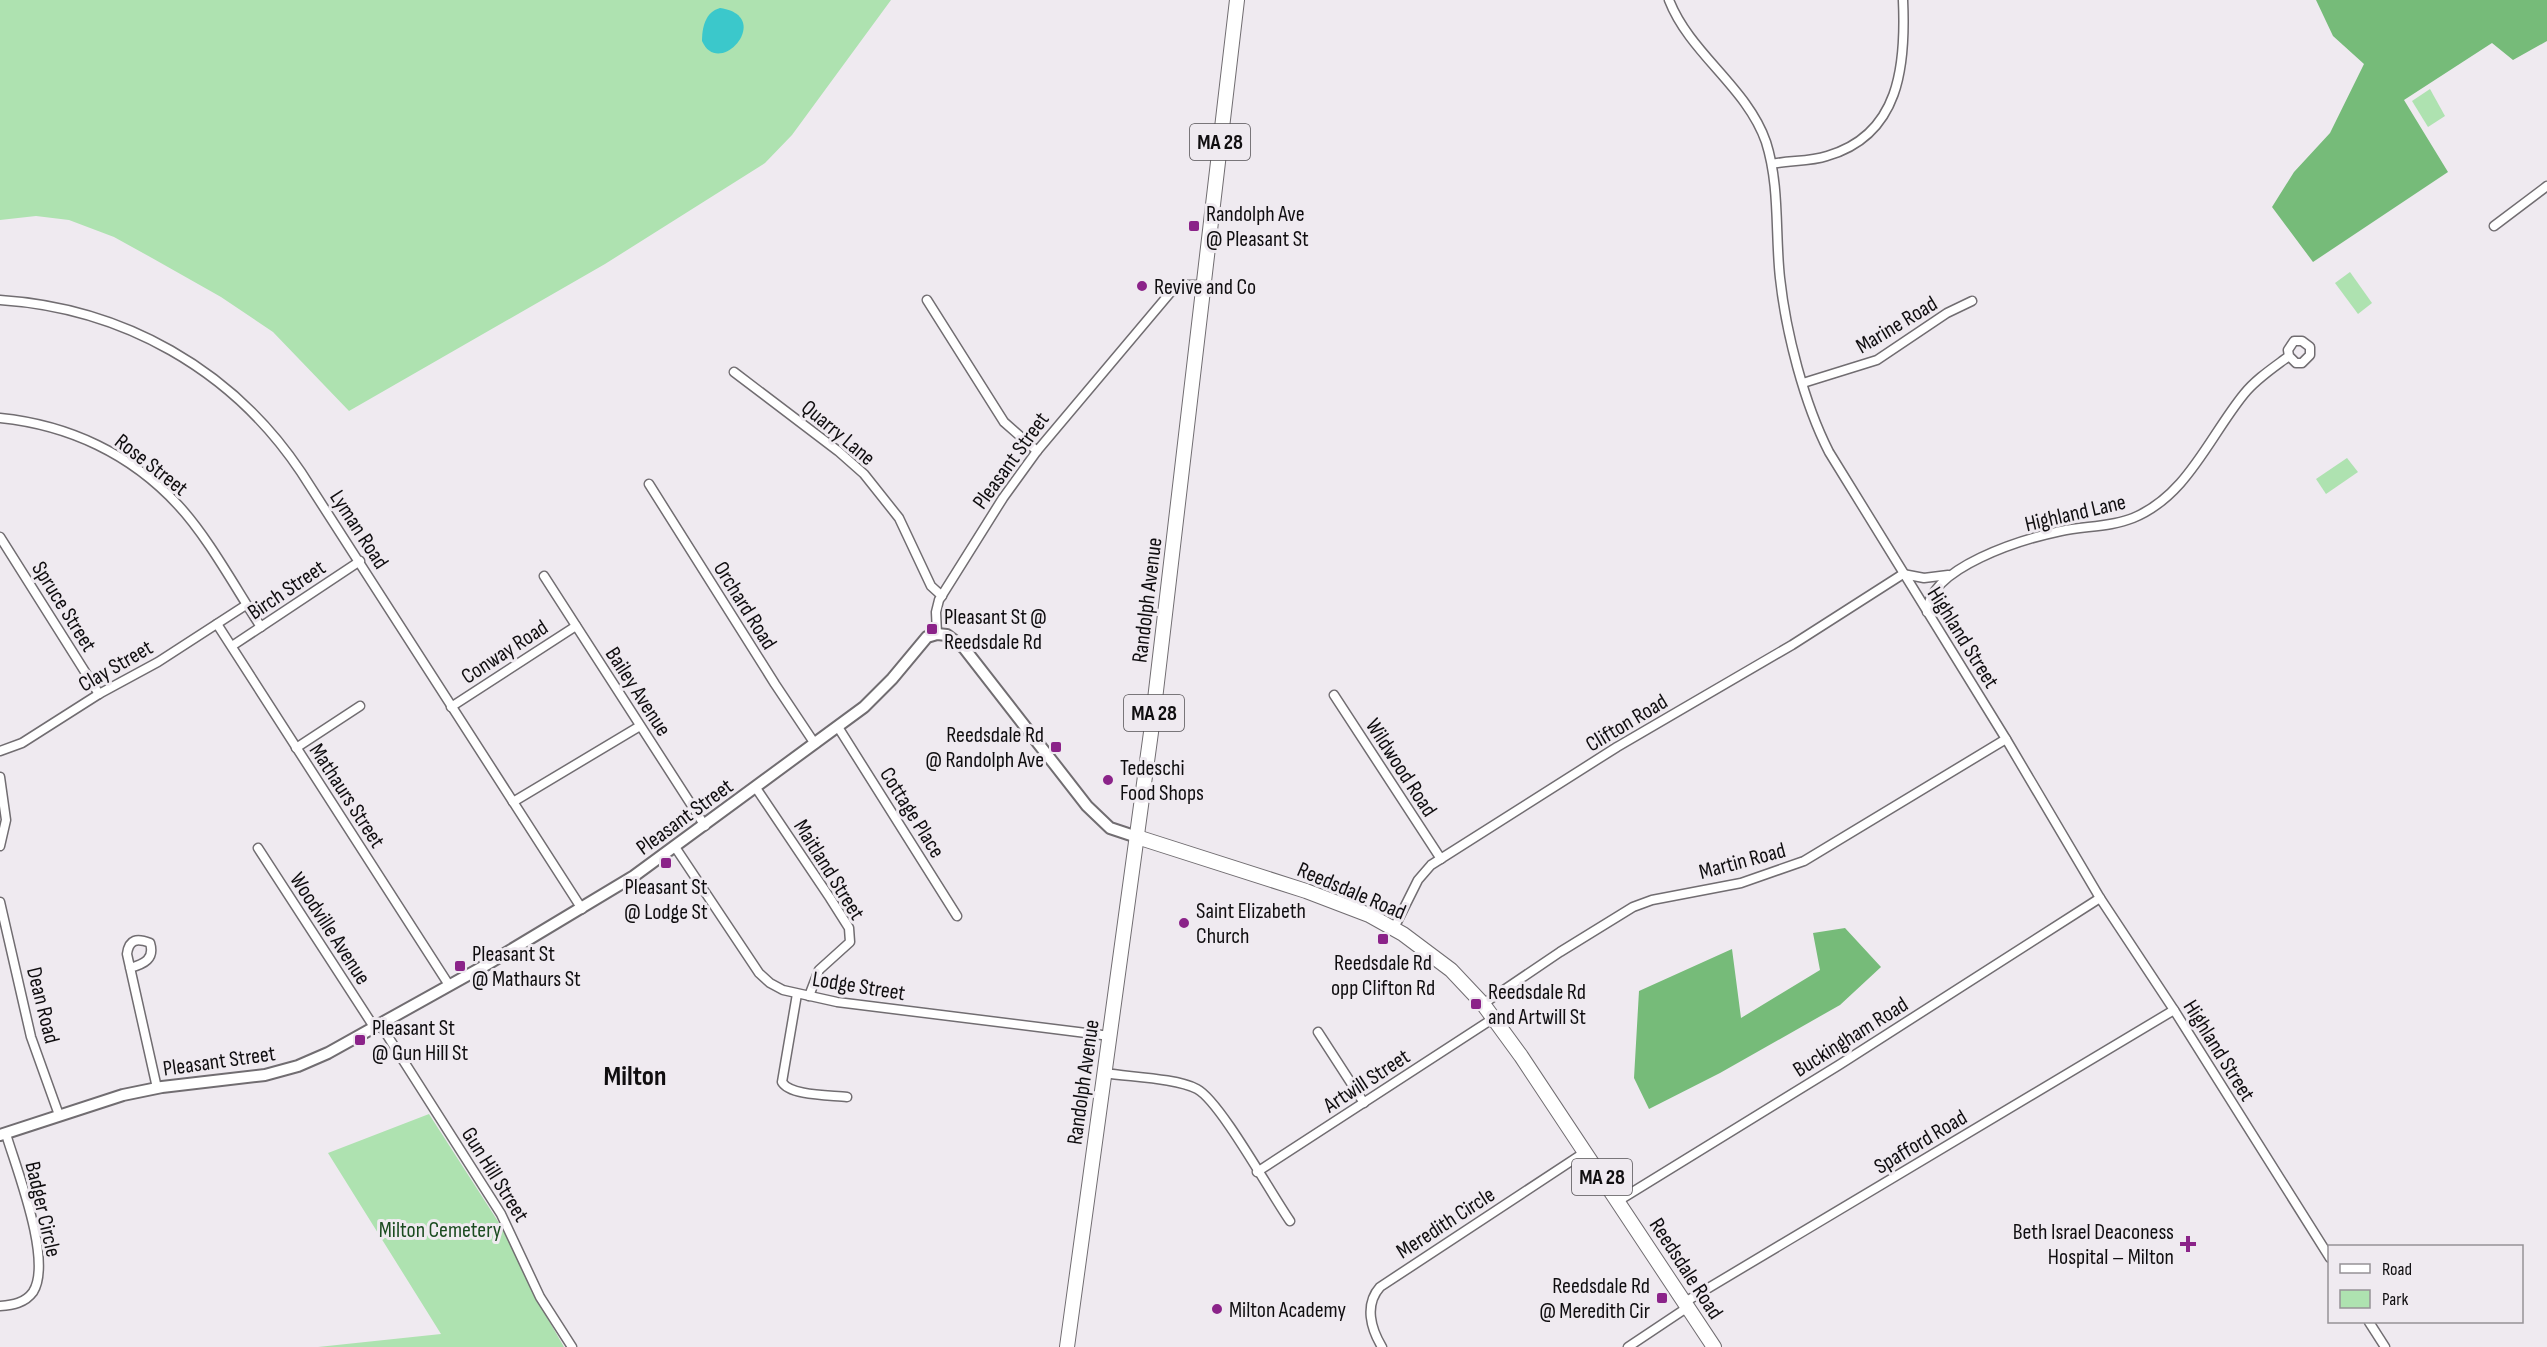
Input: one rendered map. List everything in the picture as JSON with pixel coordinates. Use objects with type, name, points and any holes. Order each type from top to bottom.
[{"type":"main road","name":"Randolph Avenue","points":[[1067,1347],[1137,837],[1237,0]]},
{"type":"main road","name":"Reedsdale Road","points":[[1137,837],[1340,903],[1394,928],[1451,970],[1494,1018],[1714,1347]]},
{"type":"street","name":"Highland Street","points":[[1669,0],[1683,28],[1756,122],[1772,164],[1780,278],[1803,383],[1816,423],[1829,452],[2006,739],[2100,898],[2174,1010],[2328,1255]]},
{"type":"street","points":[[1772,164],[1831,155],[1852,145],[1878,123],[1893,100],[1900,75],[1903,47],[1903,0]]},
{"type":"street","points":[[2494,226],[2547,186]]},
{"type":"street","name":"Pleasant Street","points":[[3,1134],[123,1095],[157,1088],[277,1073],[318,1058],[582,909],[675,848],[838,727],[876,696],[924,639],[937,634],[936,612],[942,596],[1037,451],[1170,294],[1185,285],[1204,285]]},
{"type":"street","name":"Lyman Road","points":[[0,300],[62,308],[108,321],[163,345],[212,376],[246,405],[282,445],[360,561],[582,909]]},
{"type":"street","points":[[927,300],[1004,423],[1037,451]]},
{"type":"street","name":"Marine Road","points":[[1803,383],[1877,360],[1947,313],[1972,301]]},
{"type":"street","name":"Highland Lane","points":[[1903,574],[1924,578],[1948,575],[1986,555],[2051,534],[2127,520],[2150,512],[2195,467],[2221,425],[2256,381],[2289,356]]},
{"type":"street","name":"Quarry Lane","points":[[734,372],[848,458],[864,474],[899,518],[931,586],[942,596]]},
{"type":"street","name":"Rose Street","points":[[0,418],[46,425],[78,435],[135,467],[179,506],[261,627]]},
{"type":"street","name":"Orchard Road","points":[[648,484],[815,744]]},
{"type":"street","name":"Spruce Street","points":[[0,537],[99,694]]},
{"type":"street","name":"Birch Street","points":[[232,646],[360,561]]},
{"type":"street","name":"Clifton Road","points":[[1394,928],[1422,874],[1441,859],[1617,747],[1792,645],[1903,574]]},
{"type":"street","name":"Highland Lane","points":[[1927,612],[1932,594],[1948,575]]},
{"type":"street","name":"Bailey Avenue","points":[[544,576],[705,826]]},
{"type":"street","name":"Clay Street","points":[[0,751],[22,743],[99,694],[158,662],[246,605]]},
{"type":"street","name":"Mathaurs Street","points":[[217,624],[449,985]]},
{"type":"street","name":"Conway Road","points":[[452,706],[576,626]]},
{"type":"street","name":"Reedsdale Road","points":[[937,634],[951,636],[963,648],[1096,815],[1112,829],[1137,837]]},
{"type":"street","name":"Wildwood Road","points":[[1334,695],[1441,859]]},
{"type":"street","points":[[296,748],[360,706]]},
{"type":"street","points":[[513,802],[640,726]]},
{"type":"street","name":"Cottage Place","points":[[838,727],[957,916]]},
{"type":"street","name":"Martin Road","points":[[1483,1004],[1560,952],[1633,907],[1652,900],[1741,883],[1797,864],[1844,839],[2006,739]]},
{"type":"street","points":[[0,777],[6,820],[0,846]]},
{"type":"street","name":"Maitland Street","points":[[756,788],[826,890],[850,932],[850,942],[819,970],[809,996]]},
{"type":"street","name":"Woodville Avenue","points":[[258,848],[377,1025]]},
{"type":"street","name":"Lodge Street","points":[[675,848],[759,973],[776,987],[797,994],[849,1004],[1110,1036]]},
{"type":"street","name":"Buckingham Road","points":[[1618,1201],[1839,1065],[2100,898]]},
{"type":"street","name":"Dean Road","points":[[0,902],[28,1025],[58,1115]]},
{"type":"street","points":[[130,968],[157,1088]]},
{"type":"street","points":[[797,994],[782,1082],[786,1088],[794,1091],[847,1097]]},
{"type":"street","name":"Spafford Road","points":[[1686,1305],[2174,1010]]},
{"type":"street","name":"Artwill Street","points":[[1257,1172],[1494,1018]]},
{"type":"street","name":"Gun Hill Street","points":[[377,1025],[498,1208],[540,1297],[572,1347]]},
{"type":"street","points":[[1318,1032],[1364,1103]]},
{"type":"street","points":[[1105,1073],[1181,1084],[1204,1093],[1216,1107],[1290,1221]]},
{"type":"street","name":"Badger Circle","points":[[0,1306],[20,1302],[30,1296],[39,1280],[40,1266],[37,1239],[3,1134]]},
{"type":"street","name":"Meredith Circle","points":[[1382,1347],[1373,1329],[1370,1314],[1372,1299],[1380,1287],[1585,1152]]},
{"type":"street","points":[[1628,1347],[1686,1305]]},
{"type":"street","points":[[2370,1323],[2385,1347]]},
{"type":"green space","points":[[0,0],[891,0],[792,135],[765,163],[605,264],[349,411],[273,332],[221,297],[114,237],[69,220],[36,216],[0,220]]},
{"type":"green space","points":[[2316,0],[2547,0],[2547,41],[2513,60],[2492,43],[2404,100],[2448,172],[2313,262],[2272,207],[2294,172],[2330,133],[2364,64],[2333,36]]},
{"type":"green space","points":[[2430,89],[2445,116],[2428,127],[2412,101]]},
{"type":"green space","points":[[2350,272],[2372,303],[2358,314],[2335,283]]},
{"type":"green space","points":[[2347,458],[2358,472],[2326,494],[2316,479]]},
{"type":"green space","points":[[1845,928],[1881,967],[1840,1005],[1720,1073],[1649,1109],[1634,1078],[1639,991],[1732,949],[1741,1018],[1820,970],[1813,933]]},
{"type":"green space","name":"Milton Cemetery","points":[[429,1114],[512,1243],[536,1298],[564,1347],[318,1347],[441,1334],[328,1153]]},
{"type":"water","points":[[720,8],[736,13],[743,22],[743,32],[738,42],[730,50],[720,53],[710,51],[702,41],[708,17]]},
{"type":"place","name":"Randolph Ave @ Pleasant St","points":[[1194,226]]},
{"type":"place","name":"Revive and Co","points":[[1142,286]]},
{"type":"place","name":"Pleasant St @ Reedsdale Rd","points":[[932,629]]},
{"type":"place","name":"Reedsdale Rd @ Randolph Ave","points":[[1056,747]]},
{"type":"place","name":"Tedeschi Food Shops","points":[[1108,780]]},
{"type":"place","name":"Pleasant St @ Lodge St","points":[[666,863]]},
{"type":"place","name":"Saint Elizabeth Church","points":[[1184,923]]},
{"type":"place","name":"Reedsdale Rd opp Clifton Rd","points":[[1383,939]]},
{"type":"place","name":"Pleasant St @ Mathaurs St","points":[[460,966]]},
{"type":"place","name":"Reedsdale Rd and Artwill St","points":[[1476,1004]]},
{"type":"place","name":"Pleasant St @ Gun Hill St","points":[[360,1040]]},
{"type":"place","name":"Beth Israel Deaconess Hospital – Milton","points":[[2188,1244]]},
{"type":"place","name":"Reedsdale Rd @ Meredith Cir","points":[[1662,1298]]},
{"type":"place","name":"Milton Academy","points":[[1217,1309]]},
{"type":"district","name":"Milton","points":[[635,1075]]}]
